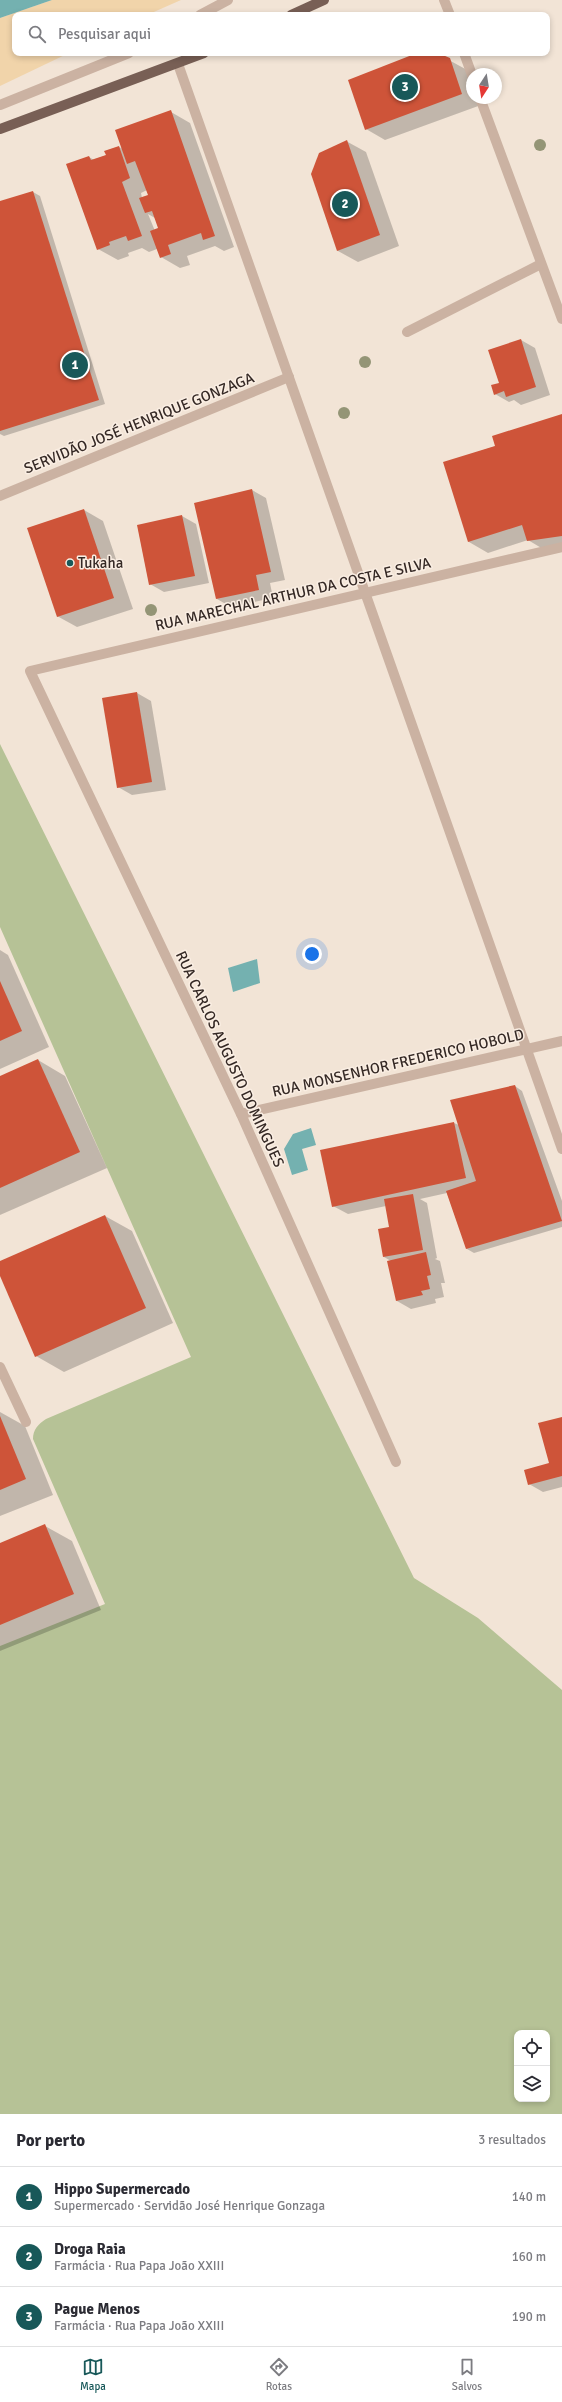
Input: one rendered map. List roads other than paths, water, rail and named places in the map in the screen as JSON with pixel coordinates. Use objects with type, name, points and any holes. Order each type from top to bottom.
[{"type":"main road","points":[[298,12],[324,0]]},
{"type":"main road","points":[[0,129],[197,56]]},
{"type":"street","points":[[206,12],[228,0]]},
{"type":"street","points":[[444,0],[449,12]]},
{"type":"street","points":[[0,105],[122,56]]},
{"type":"street","points":[[465,56],[469,68]]},
{"type":"street","points":[[178,64],[562,1148]]},
{"type":"street","points":[[482,104],[562,319]]},
{"type":"street","points":[[407,332],[542,264]]},
{"type":"street","name":"SERVIDÃO JOSÉ HENRIQUE GONZAGA","points":[[0,496],[289,377]]},
{"type":"street","name":"RUA MARECHAL ARTHUR DA COSTA E SILVA","points":[[30,671],[562,547]]},
{"type":"street","name":"RUA CARLOS AUGUSTO DOMINGUES","points":[[30,671],[241,1114],[396,1462]]},
{"type":"street","name":"RUA MONSENHOR FREDERICO HOBOLD","points":[[241,1114],[562,1041]]},
{"type":"street","points":[[0,1367],[26,1422]]},
{"type":"water","points":[[0,0],[52,0],[17,12],[12,12],[12,14],[0,18]]},
{"type":"water","points":[[257,959],[260,983],[233,992],[228,968]]},
{"type":"water","points":[[311,1128],[316,1145],[302,1149],[308,1170],[292,1175],[284,1149],[293,1134]]},
{"type":"place","name":"Pague Menos","points":[[405,87]]},
{"type":"place","name":"Droga Raia","points":[[345,204]]},
{"type":"place","name":"Hippo Supermercado","points":[[75,365]]},
{"type":"place","name":"Tukaha","points":[[70,563]]}]
